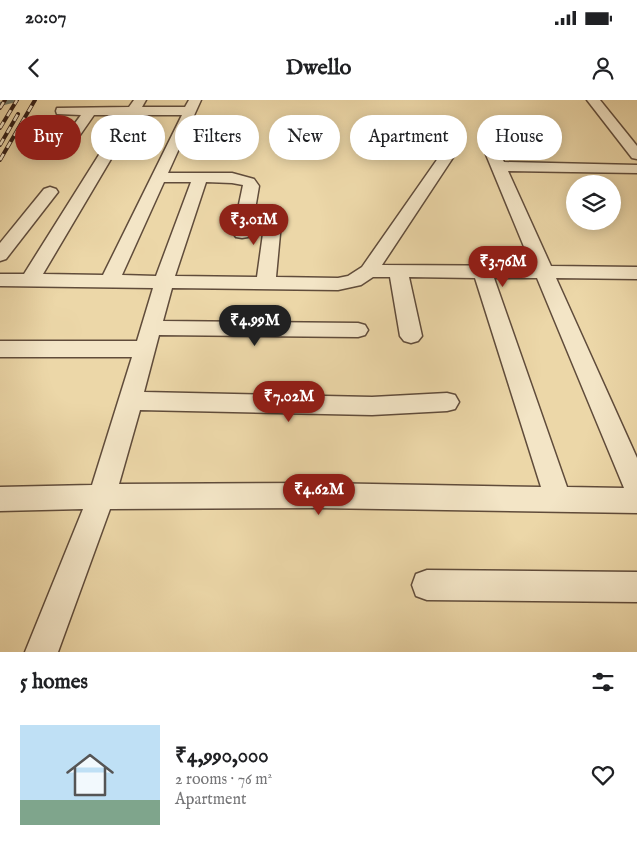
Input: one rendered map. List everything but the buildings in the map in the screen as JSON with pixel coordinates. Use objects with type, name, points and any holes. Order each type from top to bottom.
[{"type":"street","points":[[593,100],[635,149]]},
{"type":"street","points":[[62,111],[90,111],[136,106],[192,105],[110,281]]},
{"type":"street","points":[[30,280],[136,106]]},
{"type":"street","points":[[81,124],[90,111]]},
{"type":"street","points":[[0,280],[338,284],[354,281],[369,271],[444,160]]},
{"type":"street","points":[[494,160],[637,488]]},
{"type":"street","points":[[497,166],[637,169]]},
{"type":"street","points":[[158,177],[232,178],[249,182],[250,186],[242,233]]},
{"type":"street","points":[[40,652],[47,641],[111,470],[165,282],[200,178]]},
{"type":"street","points":[[0,255],[50,192]]},
{"type":"street","points":[[266,283],[274,212]]},
{"type":"street","points":[[369,271],[542,271],[636,274]]},
{"type":"street","points":[[398,271],[411,336]]},
{"type":"street","points":[[482,271],[558,499]]},
{"type":"street","points":[[0,349],[149,338],[358,330]]},
{"type":"street","points":[[131,402],[372,406],[447,402]]},
{"type":"street","points":[[0,499],[101,496],[339,495],[637,501]]},
{"type":"street","points":[[427,584],[637,587]]},
{"type":"waterway","points":[[0,104],[12,101]]},
{"type":"railway","points":[[0,108],[5,100]]},
{"type":"railway","points":[[0,128],[17,100]]},
{"type":"railway","points":[[0,160],[35,100]]},
{"type":"railway","points":[[0,145],[18,114]]}]
